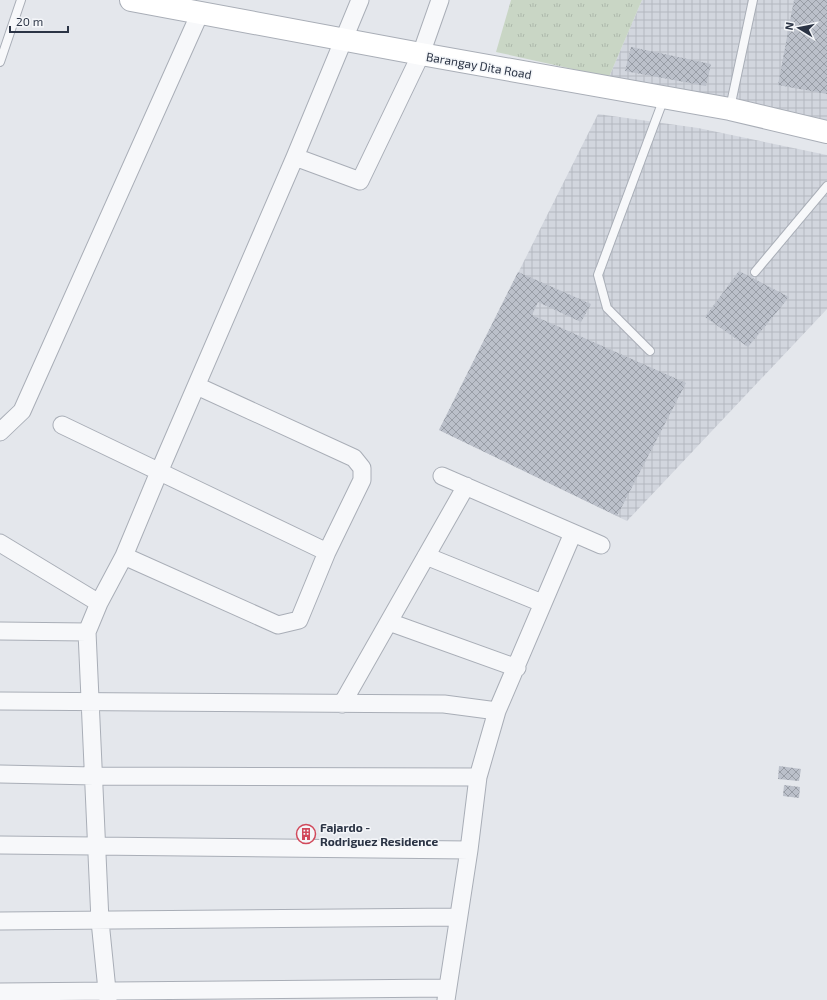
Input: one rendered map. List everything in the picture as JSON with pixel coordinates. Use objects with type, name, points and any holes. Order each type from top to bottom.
[{"type":"street","name":"Barangay Dita Road","points":[[131,0],[421,54],[730,109],[827,132]]},
{"type":"street","points":[[108,996],[100,921],[87,632],[99,603],[124,556],[159,472],[198,386],[360,0]]},
{"type":"street","points":[[295,157],[360,181],[421,54],[440,0]]},
{"type":"street","points":[[0,432],[22,411],[200,13]]},
{"type":"street","points":[[124,556],[278,626],[299,620],[327,552],[362,480],[362,468],[354,458],[198,386]]},
{"type":"street","points":[[62,425],[327,552]]},
{"type":"street","points":[[442,476],[601,545]]},
{"type":"street","points":[[342,704],[466,486]]},
{"type":"street","points":[[0,992],[108,996],[447,994],[469,850],[478,777],[497,711],[517,668],[542,604],[573,533]]},
{"type":"street","points":[[0,543],[99,603]]},
{"type":"street","points":[[426,556],[542,604]]},
{"type":"street","points":[[389,622],[517,668]]},
{"type":"street","points":[[0,631],[87,632]]},
{"type":"street","points":[[0,702],[444,704],[497,711]]},
{"type":"street","points":[[0,774],[94,776],[478,777]]},
{"type":"street","points":[[0,845],[469,850]]},
{"type":"street","points":[[0,921],[458,917]]},
{"type":"lane","points":[[0,62],[21,0]]},
{"type":"lane","points":[[730,109],[753,0]]},
{"type":"lane","points":[[650,351],[607,308],[598,275],[665,97]]},
{"type":"lane","points":[[755,272],[827,186]]},
{"type":"shaded area","points":[[642,0],[827,0],[827,120],[609,77]]},
{"type":"shaded area","points":[[598,114],[698,128],[827,155],[827,309],[627,521],[439,430]]},
{"type":"green space","points":[[511,0],[642,0],[609,77],[496,52]]},
{"type":"building","points":[[794,0],[827,0],[827,94],[778,85]]},
{"type":"building","points":[[631,47],[711,64],[706,86],[625,71]]},
{"type":"building","points":[[739,271],[789,297],[748,347],[705,317]]},
{"type":"building","points":[[518,272],[591,304],[581,322],[538,302],[532,315],[686,383],[617,516],[439,430]]},
{"type":"building","points":[[779,766],[801,769],[799,781],[778,779]]},
{"type":"building","points":[[784,785],[800,787],[799,798],[783,796]]},
{"type":"building","name":"Fajardo - Rodriguez Residence","points":[[300,827],[313,827],[312,842],[300,841]]},
{"type":"place","name":"Fajardo - Rodriguez Residence","points":[[306,834]]}]
